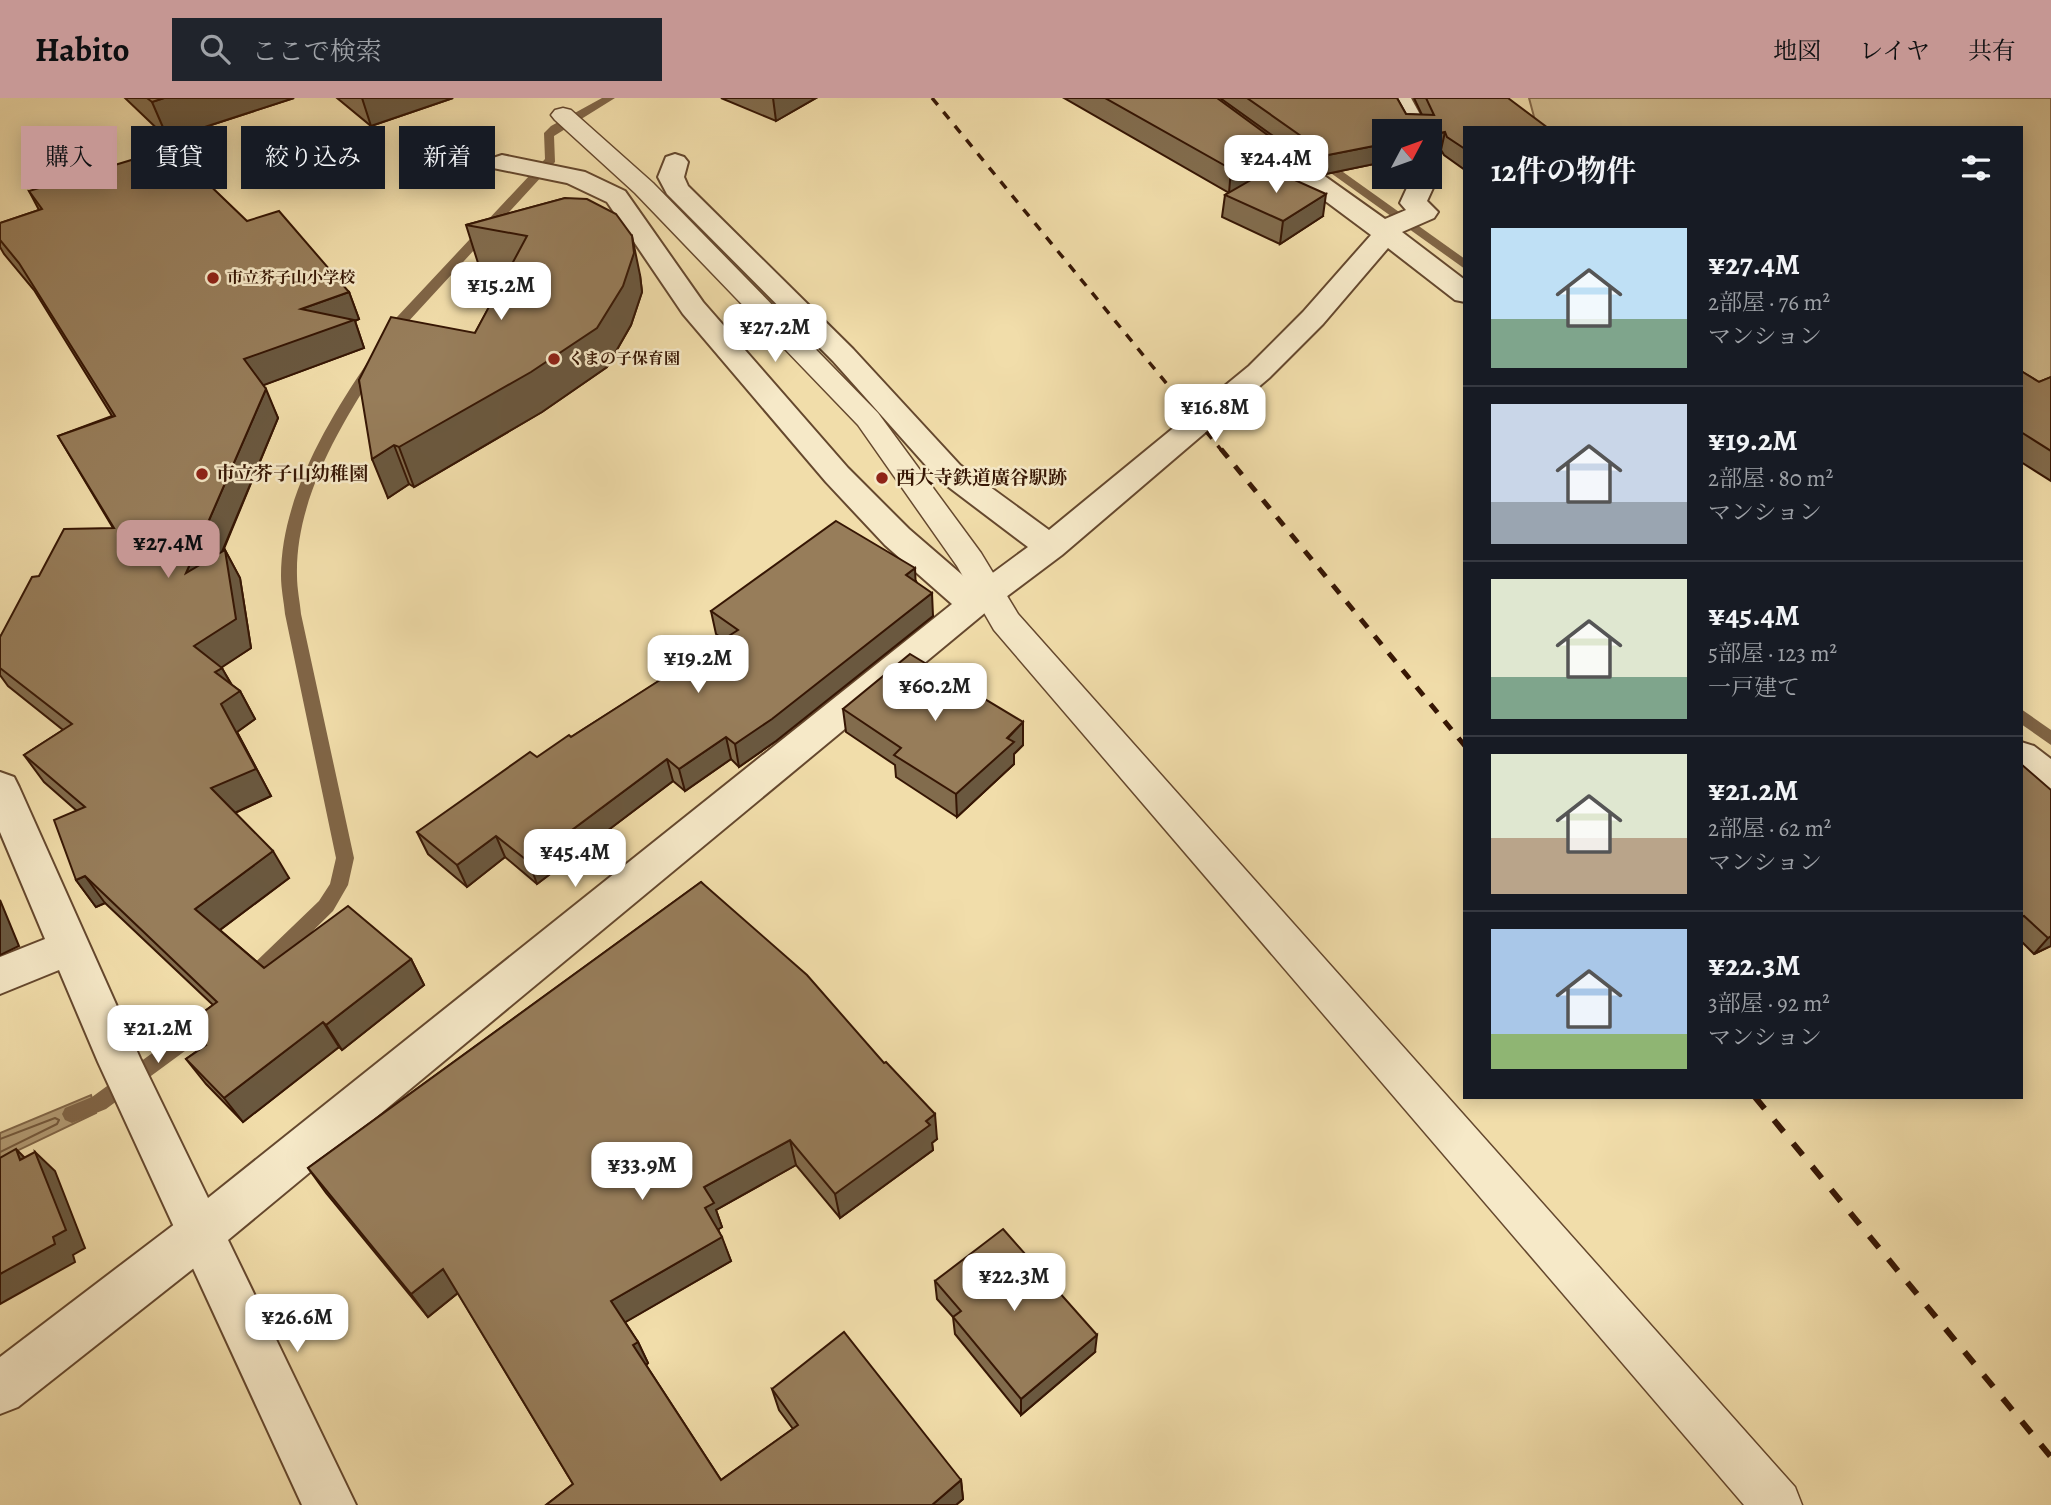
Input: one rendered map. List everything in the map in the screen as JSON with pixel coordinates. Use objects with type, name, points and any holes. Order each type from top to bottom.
[{"type":"street","points":[[1199,98],[1347,203],[1399,225],[1463,292]]},
{"type":"street","points":[[1399,98],[1410,119]]},
{"type":"street","points":[[569,120],[644,188],[868,419],[970,561],[981,599]]},
{"type":"street","points":[[675,162],[671,177],[676,189],[843,355],[949,472],[1050,547]]},
{"type":"street","points":[[502,163],[558,173],[601,185],[616,197],[693,308],[836,475],[897,537],[981,599],[1006,622],[1777,1505]]},
{"type":"street","points":[[0,1389],[201,1233],[981,599],[1050,547],[1259,372],[1399,225],[1425,212],[1413,203],[1419,189]]},
{"type":"street","points":[[2023,758],[2051,780]]},
{"type":"street","points":[[0,787],[129,1079],[329,1505]]},
{"type":"street","points":[[0,976],[69,947]]},
{"type":"shaded area","points":[[1529,98],[2051,98],[2051,398],[2023,386],[2023,126],[1536,126]]},
{"type":"water","points":[[91,1095],[96,1113],[0,1159],[0,1133]]},
{"type":"building","points":[[147,98],[164,98],[152,102]]},
{"type":"building","points":[[1105,98],[1217,98],[1296,156],[1231,169]]},
{"type":"building","points":[[1247,98],[1397,98],[1406,114],[1434,115],[1426,98],[1508,98],[1545,126],[1463,126],[1463,148],[1447,137],[1445,132],[1442,133],[1442,119],[1372,119],[1372,146],[1328,155]]},
{"type":"building","points":[[131,160],[131,189],[214,189],[247,221],[279,211],[349,292],[301,309],[354,320],[244,359],[266,389],[186,573],[225,550],[236,619],[194,646],[222,668],[215,672],[240,691],[221,704],[256,769],[211,788],[273,851],[195,909],[264,968],[348,906],[411,959],[326,1025],[323,1022],[224,1098],[186,1059],[206,1045],[186,1025],[217,1002],[85,876],[76,880],[54,820],[85,807],[24,755],[72,724],[0,668],[0,637],[32,577],[39,576],[64,529],[114,528],[58,436],[115,416],[19,263],[0,240],[0,223],[42,209],[29,191],[36,189],[117,189],[117,164]]},
{"type":"building","points":[[1270,169],[1326,194],[1283,221],[1225,195]]},
{"type":"building","points":[[565,198],[587,199],[616,214],[632,236],[634,253],[623,286],[597,328],[531,372],[399,447],[394,445],[372,459],[359,380],[391,317],[475,333],[527,236],[466,225]]},
{"type":"building","points":[[2023,372],[2039,382],[2051,377],[2051,451],[2023,433]]},
{"type":"building","points":[[836,521],[915,568],[906,575],[932,593],[772,719],[735,744],[726,737],[679,769],[667,759],[529,862],[496,836],[457,865],[417,832],[530,752],[537,757],[738,630],[711,611]]},
{"type":"building","points":[[910,654],[1023,722],[1007,738],[1014,742],[956,794],[894,755],[901,748],[843,709]]},
{"type":"building","points":[[2023,766],[2051,790],[2051,936],[2048,938],[2024,916]]},
{"type":"building","points":[[701,882],[807,975],[884,1063],[886,1062],[935,1114],[926,1121],[930,1125],[835,1194],[790,1140],[704,1187],[714,1203],[705,1208],[722,1237],[611,1301],[638,1342],[633,1345],[721,1480],[798,1425],[772,1389],[844,1332],[961,1480],[932,1505],[546,1505],[573,1484],[443,1269],[411,1294],[308,1168]]},
{"type":"building","points":[[16,1149],[20,1160],[35,1152],[66,1230],[53,1237],[55,1244],[0,1274],[0,1158]]},
{"type":"building","points":[[1003,1229],[1097,1335],[1021,1399],[953,1317],[961,1311],[935,1281]]},
{"type":"waterway","points":[[391,336],[402,320],[551,160],[548,135],[555,128],[610,98]]},
{"type":"waterway","points":[[1318,159],[1430,237],[1463,263]]},
{"type":"waterway","points":[[247,983],[326,906],[339,885],[345,858],[293,614],[289,576],[292,540],[310,478],[335,422],[372,366]]},
{"type":"waterway","points":[[2023,717],[2051,739]]},
{"type":"waterway","points":[[72,1114],[99,1103],[210,1019]]},
{"type":"railway","points":[[932,98],[1222,451]]},
{"type":"railway","points":[[1221,449],[1463,744]]},
{"type":"railway","points":[[1757,1099],[2051,1457]]},
{"type":"place","name":"市立芥子山小学校","points":[[213,278]]},
{"type":"place","name":"くまの子保育園","points":[[554,359]]},
{"type":"place","name":"市立芥子山幼稚園","points":[[202,474]]},
{"type":"place","name":"西大寺鉄道廣谷駅跡","points":[[882,478]]}]
